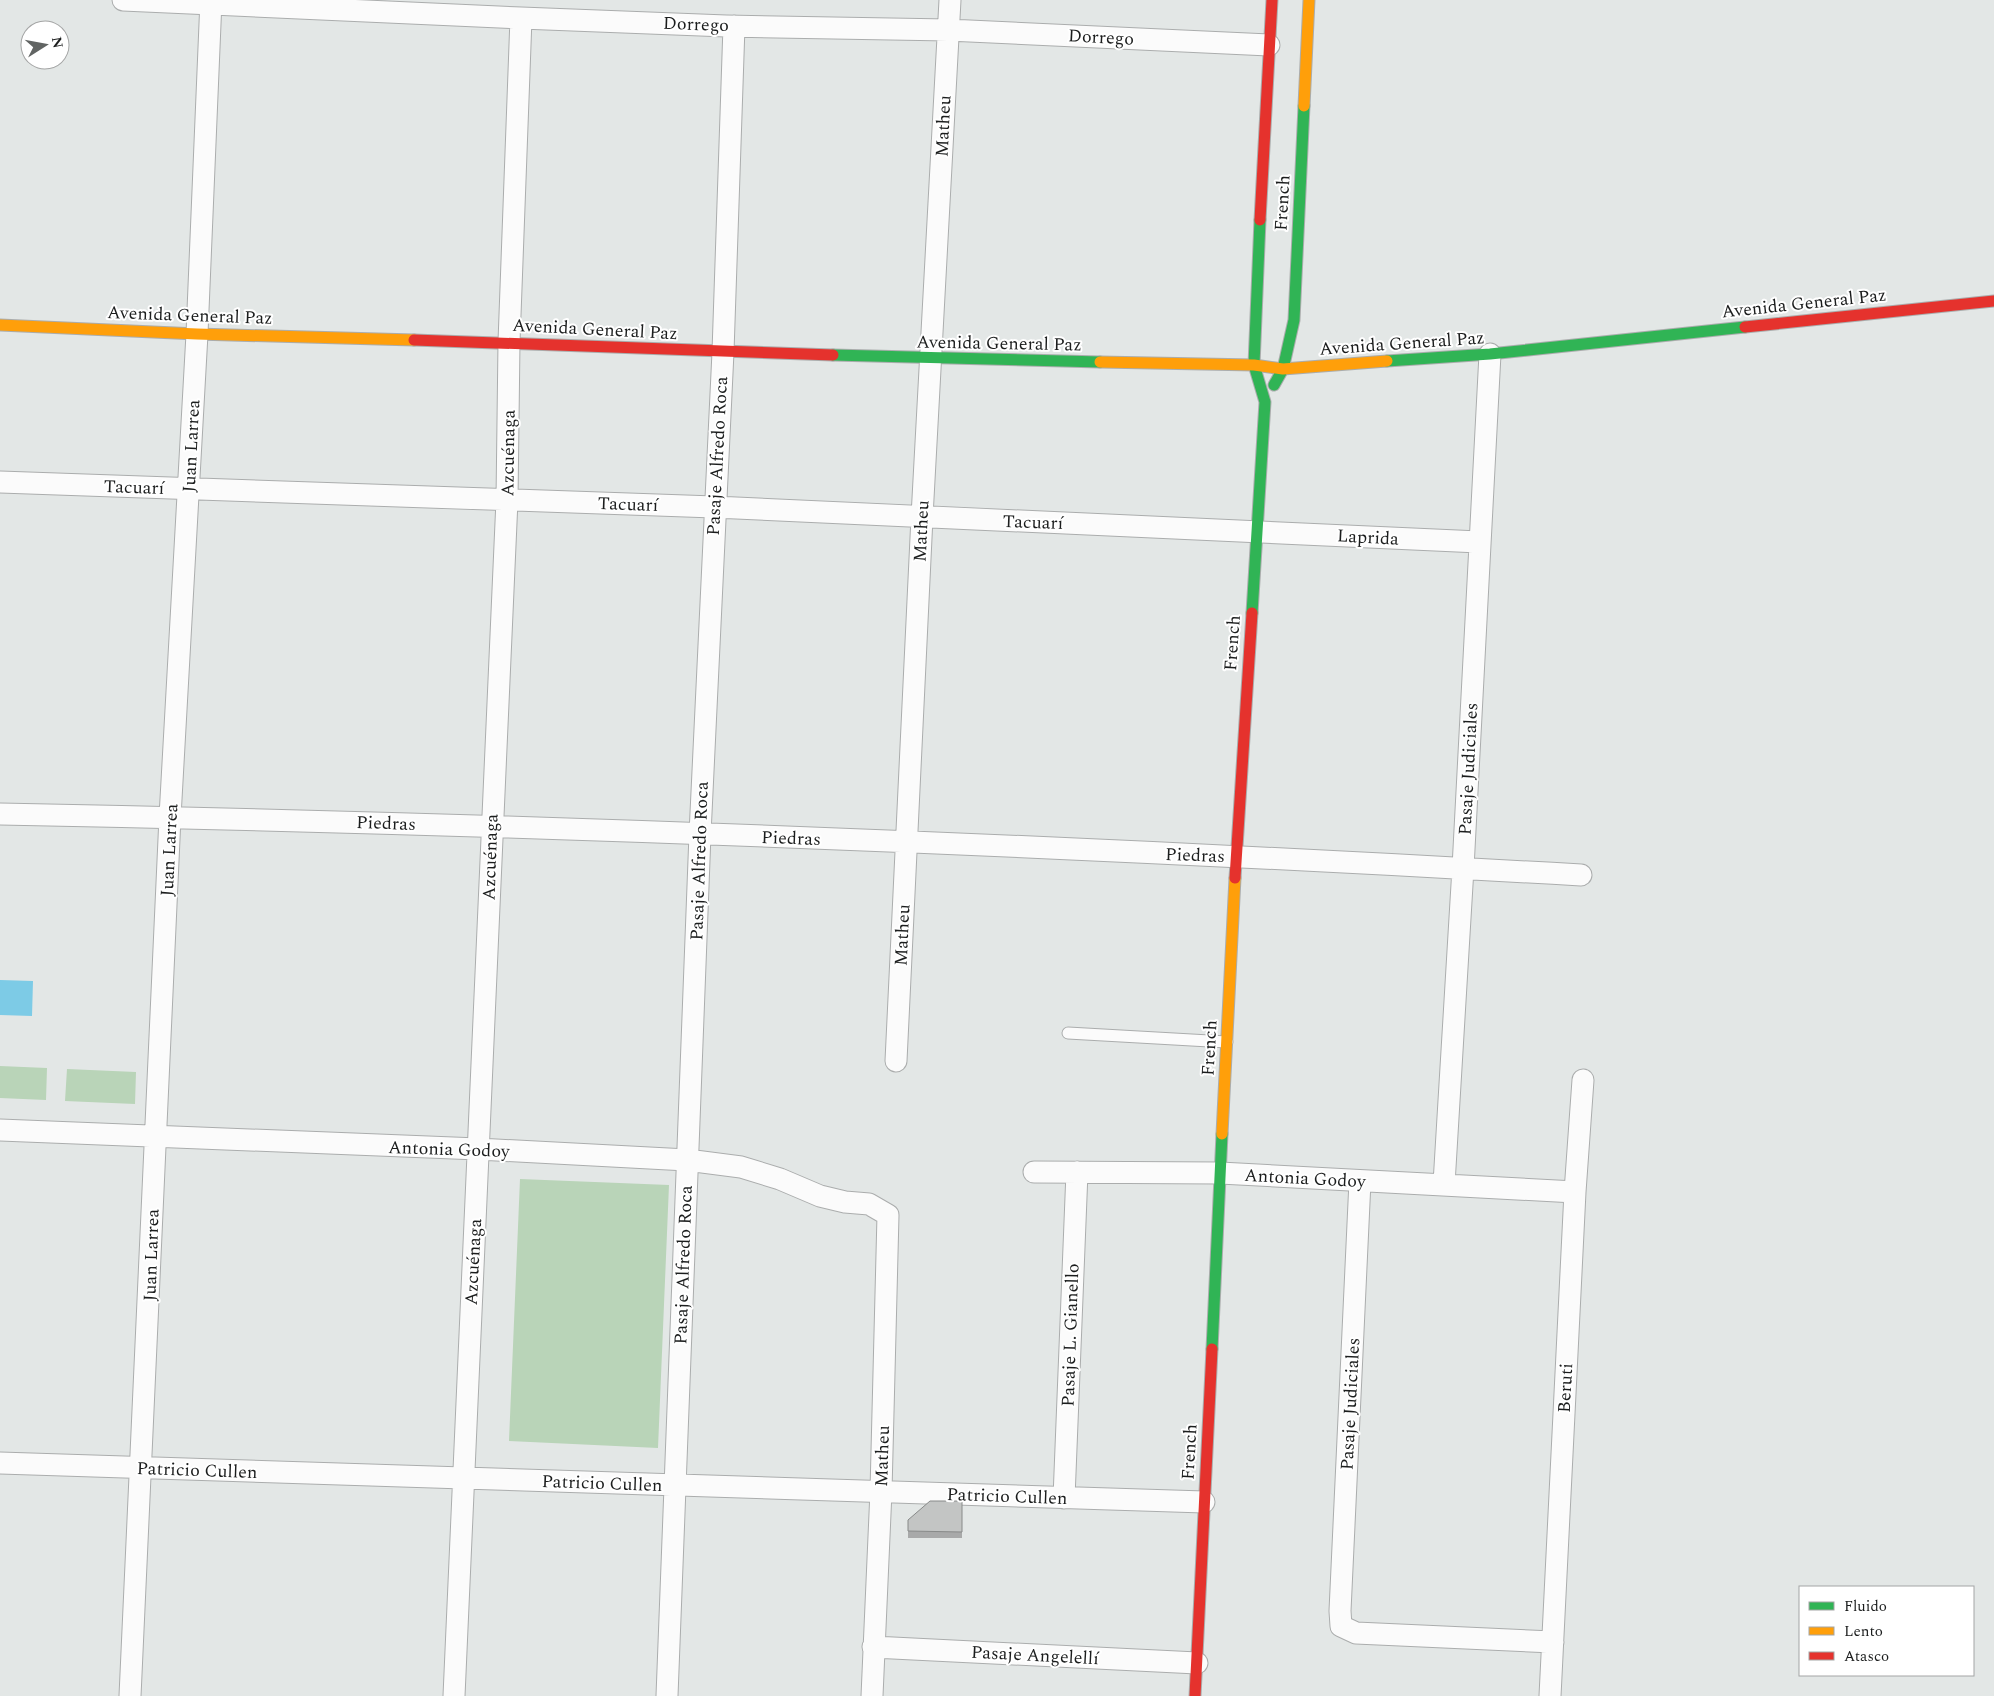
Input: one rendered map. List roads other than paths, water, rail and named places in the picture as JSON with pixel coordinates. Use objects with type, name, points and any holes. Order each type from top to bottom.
[{"type":"street","name":"Dorrego","points":[[123,0],[521,18],[734,26],[948,30],[1270,45]]},
{"type":"street","name":"Matheu","points":[[896,1061],[922,517],[950,0]]},
{"type":"street","name":"French","points":[[1195,1696],[1236,857],[1265,402],[1254,365],[1255,313],[1272,0]]},
{"type":"street","name":"French","points":[[1265,402],[1283,369],[1294,320],[1309,0]]},
{"type":"street","name":"Juan Larrea","points":[[130,1696],[142,1468],[170,817],[189,490],[212,3]]},
{"type":"street","name":"Azcuénaga","points":[[454,1696],[507,500],[510,342],[521,18]]},
{"type":"street","name":"Pasaje Alfredo Roca","points":[[667,1696],[700,834],[714,507],[723,352],[734,26]]},
{"type":"street","name":"Avenida General Paz","points":[[0,325],[197,334],[510,342],[932,359],[1254,365],[1283,369],[1490,354],[1994,301]]},
{"type":"street","name":"Pasaje Judiciales","points":[[1444,1184],[1490,354]]},
{"type":"street","name":"Tacuarí","points":[[0,482],[714,507],[1257,532]]},
{"type":"street","name":"Laprida","points":[[1257,532],[1479,542]]},
{"type":"street","name":"Piedras","points":[[0,814],[492,826],[700,834],[1236,857],[1581,875]]},
{"type":"street","name":"Beruti","points":[[1550,1696],[1575,1192],[1584,1080]]},
{"type":"street","name":"Antonia Godoy","points":[[0,1130],[687,1160],[741,1167],[780,1179],[820,1196],[844,1202],[869,1204],[888,1215]]},
{"type":"street","name":"Antonia Godoy","points":[[1034,1172],[1220,1173],[1360,1182],[1444,1184],[1575,1192]]},
{"type":"street","name":"Pasaje L. Gianello","points":[[1064,1498],[1077,1172]]},
{"type":"street","name":"Pasaje Judiciales","points":[[1360,1182],[1340,1601],[1341,1626],[1356,1633],[1553,1642]]},
{"type":"street","name":"Matheu","points":[[872,1696],[881,1491],[888,1215]]},
{"type":"street","name":"Patricio Cullen","points":[[0,1463],[1204,1502]]},
{"type":"street","name":"Pasaje Angelellí","points":[[873,1647],[1196,1663]]},
{"type":"lane","points":[[1068,1033],[1227,1042]]},
{"type":"water","points":[[0,980],[33,981],[32,1016],[0,1015]]}]
